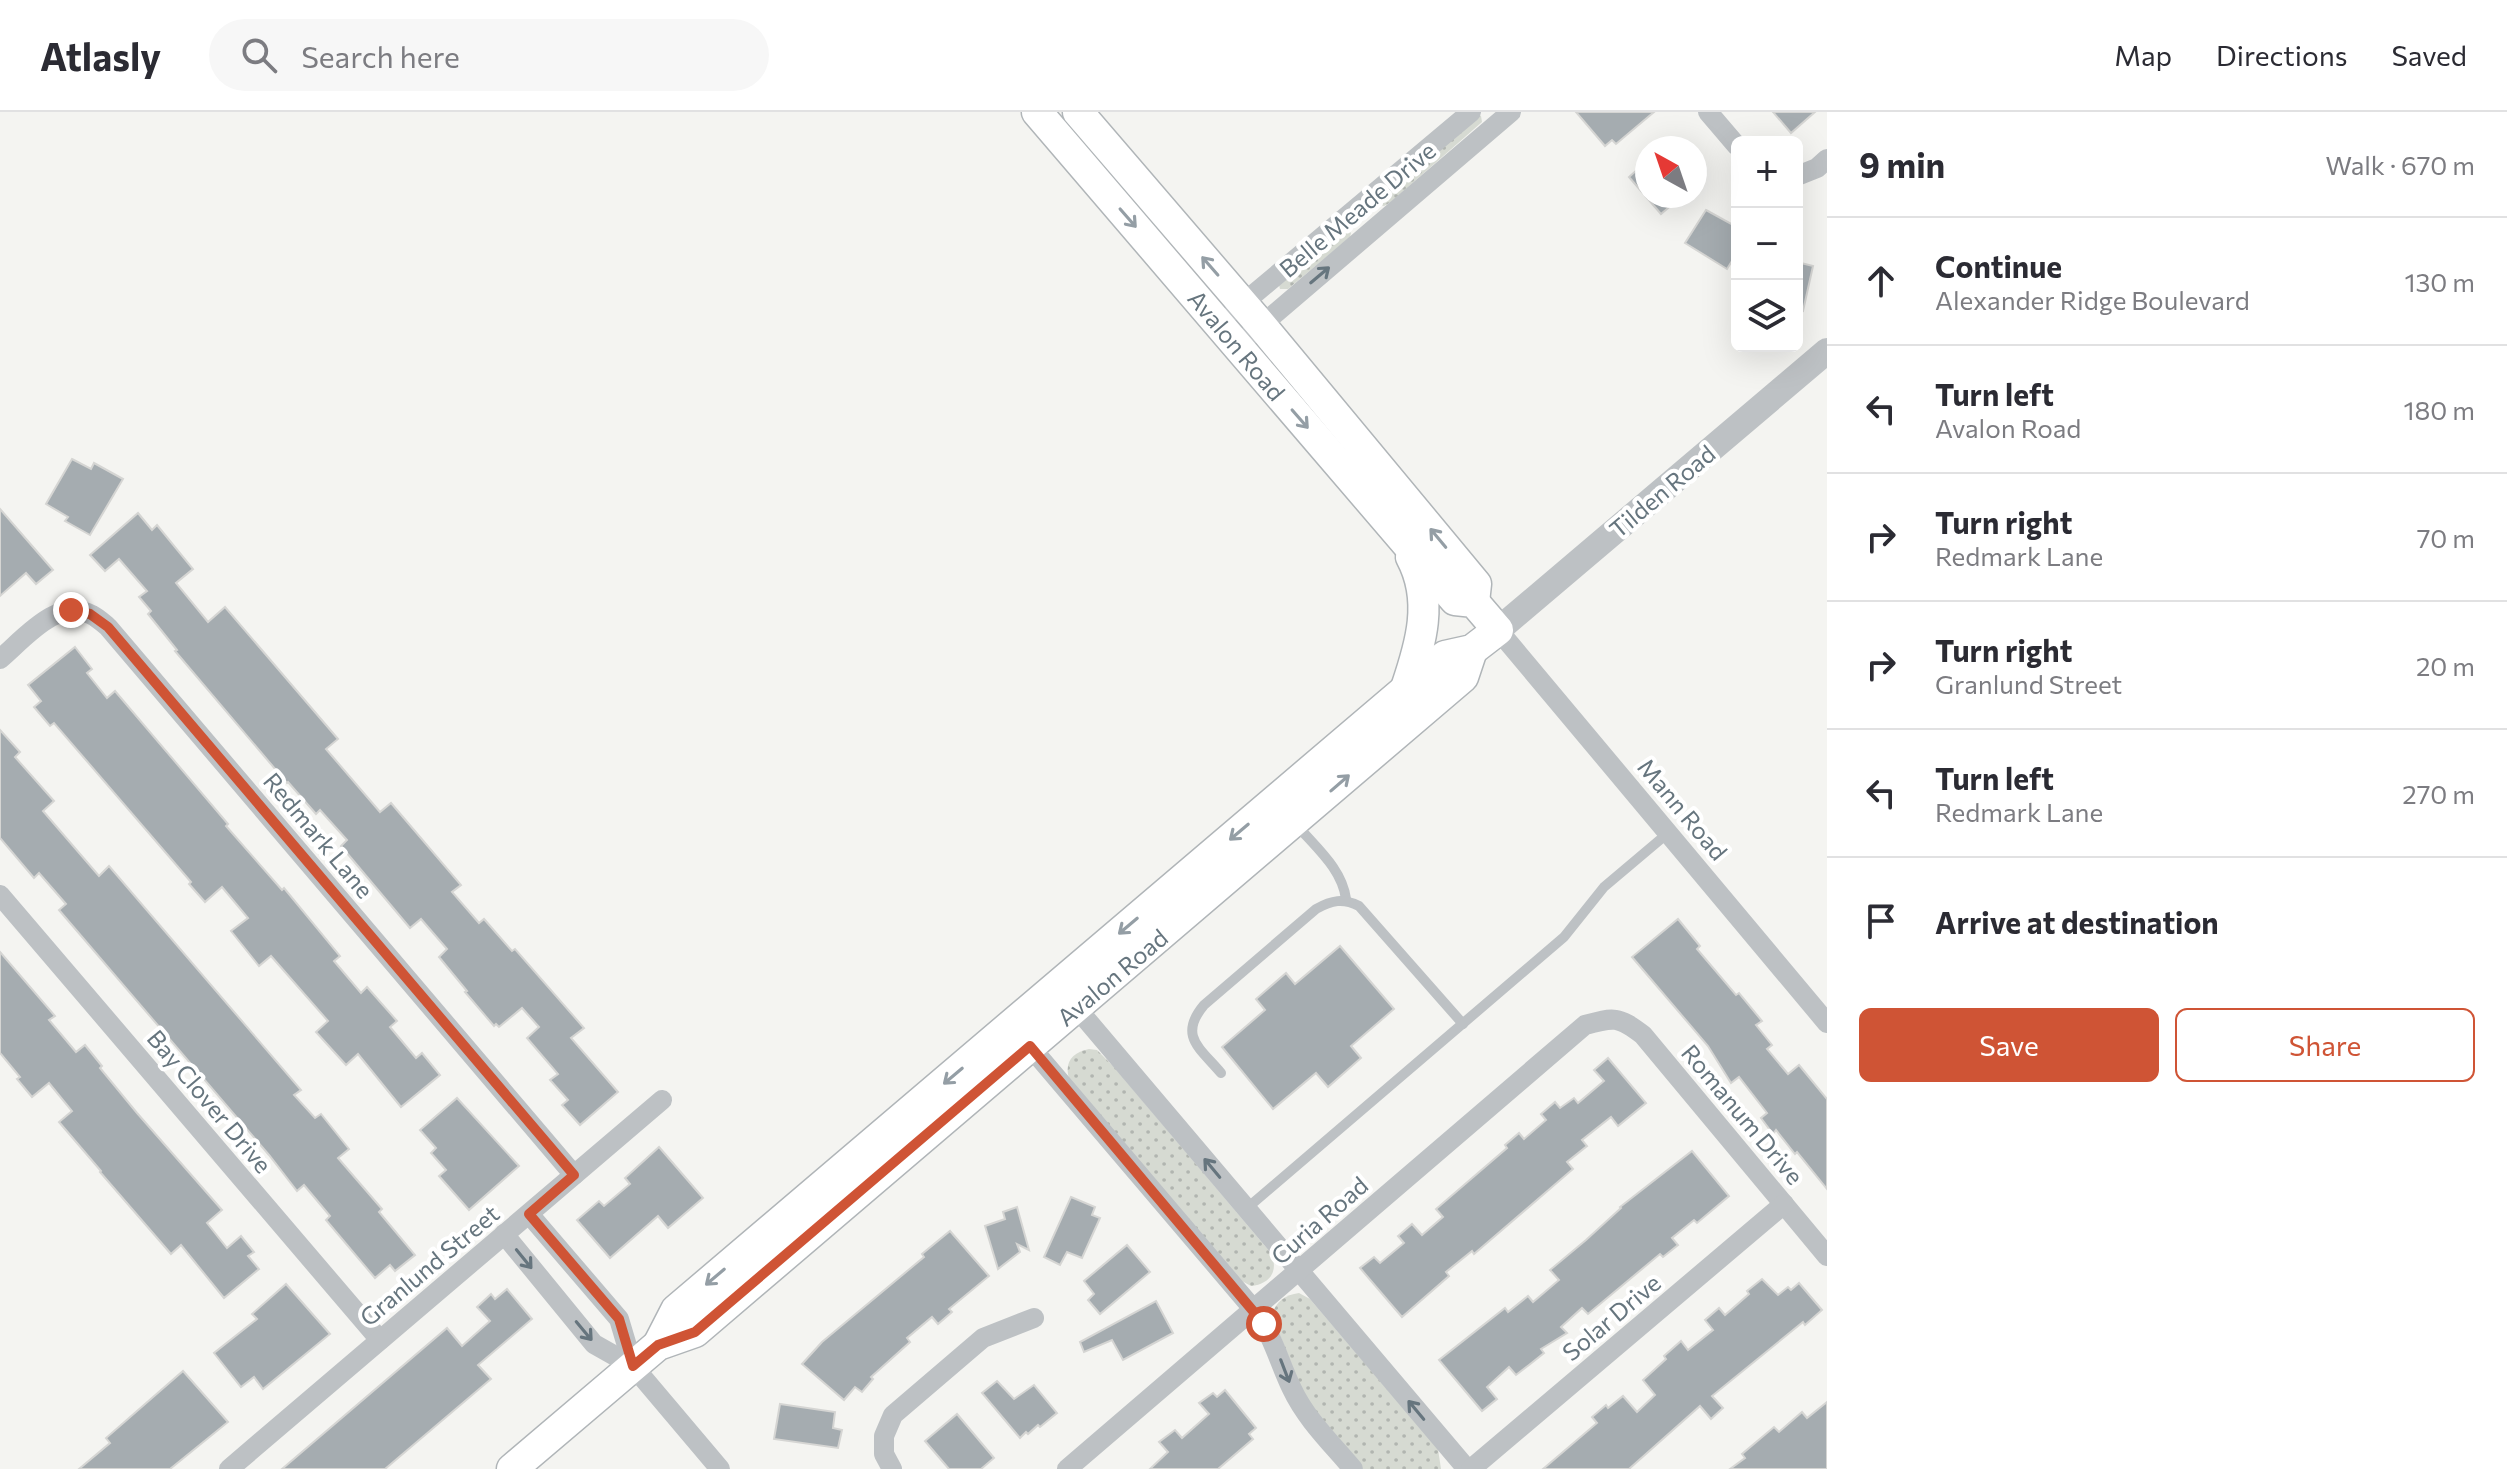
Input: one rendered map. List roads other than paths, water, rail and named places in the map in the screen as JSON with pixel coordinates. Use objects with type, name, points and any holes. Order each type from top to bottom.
[{"type":"main road","name":"Avalon Road","points":[[1037,112],[1455,600],[1474,602],[1498,630],[1472,650],[1445,656],[1405,690],[1068,997]]},
{"type":"main road","name":"Avalon Road","points":[[1078,112],[1476,584],[1474,602]]},
{"type":"main road","points":[[1401,537],[1419,573],[1424,608],[1421,639],[1405,690]]},
{"type":"main road","name":"Avalon Road","points":[[512,1469],[658,1345],[676,1310],[1068,997],[1294,822],[1463,677],[1472,650]]},
{"type":"street","name":"Belle Meade Drive","points":[[1228,335],[1252,315],[1358,207],[1471,112]]},
{"type":"street","points":[[1708,112],[1731,139]]},
{"type":"street","name":"Belle Meade Drive","points":[[1228,335],[1375,228],[1505,114]]},
{"type":"street","points":[[1803,174],[1817,168],[1827,159]]},
{"type":"street","points":[[1358,207],[1375,228]]},
{"type":"street","name":"Tilden Road","points":[[1498,630],[1827,351]]},
{"type":"street","name":"Redmark Lane","points":[[0,659],[53,614],[71,610],[90,614],[108,627],[574,1175]]},
{"type":"street","name":"Mann Road","points":[[1498,630],[1668,833],[1823,1011]]},
{"type":"street","name":"Bay Clover Drive","points":[[0,895],[380,1340]]},
{"type":"street","points":[[1068,997],[1469,1469]]},
{"type":"street","name":"Romanum Drive","points":[[1609,1018],[1626,1022],[1643,1035],[1827,1256]]},
{"type":"street","name":"Curia Road","points":[[1067,1469],[1585,1025],[1609,1018]]},
{"type":"street","points":[[1021,1036],[1254,1310],[1275,1343],[1293,1390],[1311,1420],[1353,1469]]},
{"type":"street","name":"Granlund Street","points":[[229,1469],[662,1100]]},
{"type":"street","name":"Solar Drive","points":[[1469,1469],[1784,1204]]},
{"type":"street","points":[[529,1214],[619,1319],[633,1366]]},
{"type":"street","points":[[504,1234],[594,1344],[633,1366],[720,1469]]},
{"type":"street","points":[[545,1284],[571,1263]]},
{"type":"street","points":[[892,1469],[884,1454],[884,1436],[893,1415],[983,1338],[1034,1318]]},
{"type":"lane","points":[[1294,822],[1333,866],[1345,885],[1346,899]]},
{"type":"lane","points":[[1246,1209],[1564,937],[1604,887],[1668,833]]},
{"type":"lane","points":[[1221,1073],[1193,1040],[1193,1018],[1204,1005],[1316,909],[1330,901],[1346,899],[1359,906],[1463,1024]]}]
